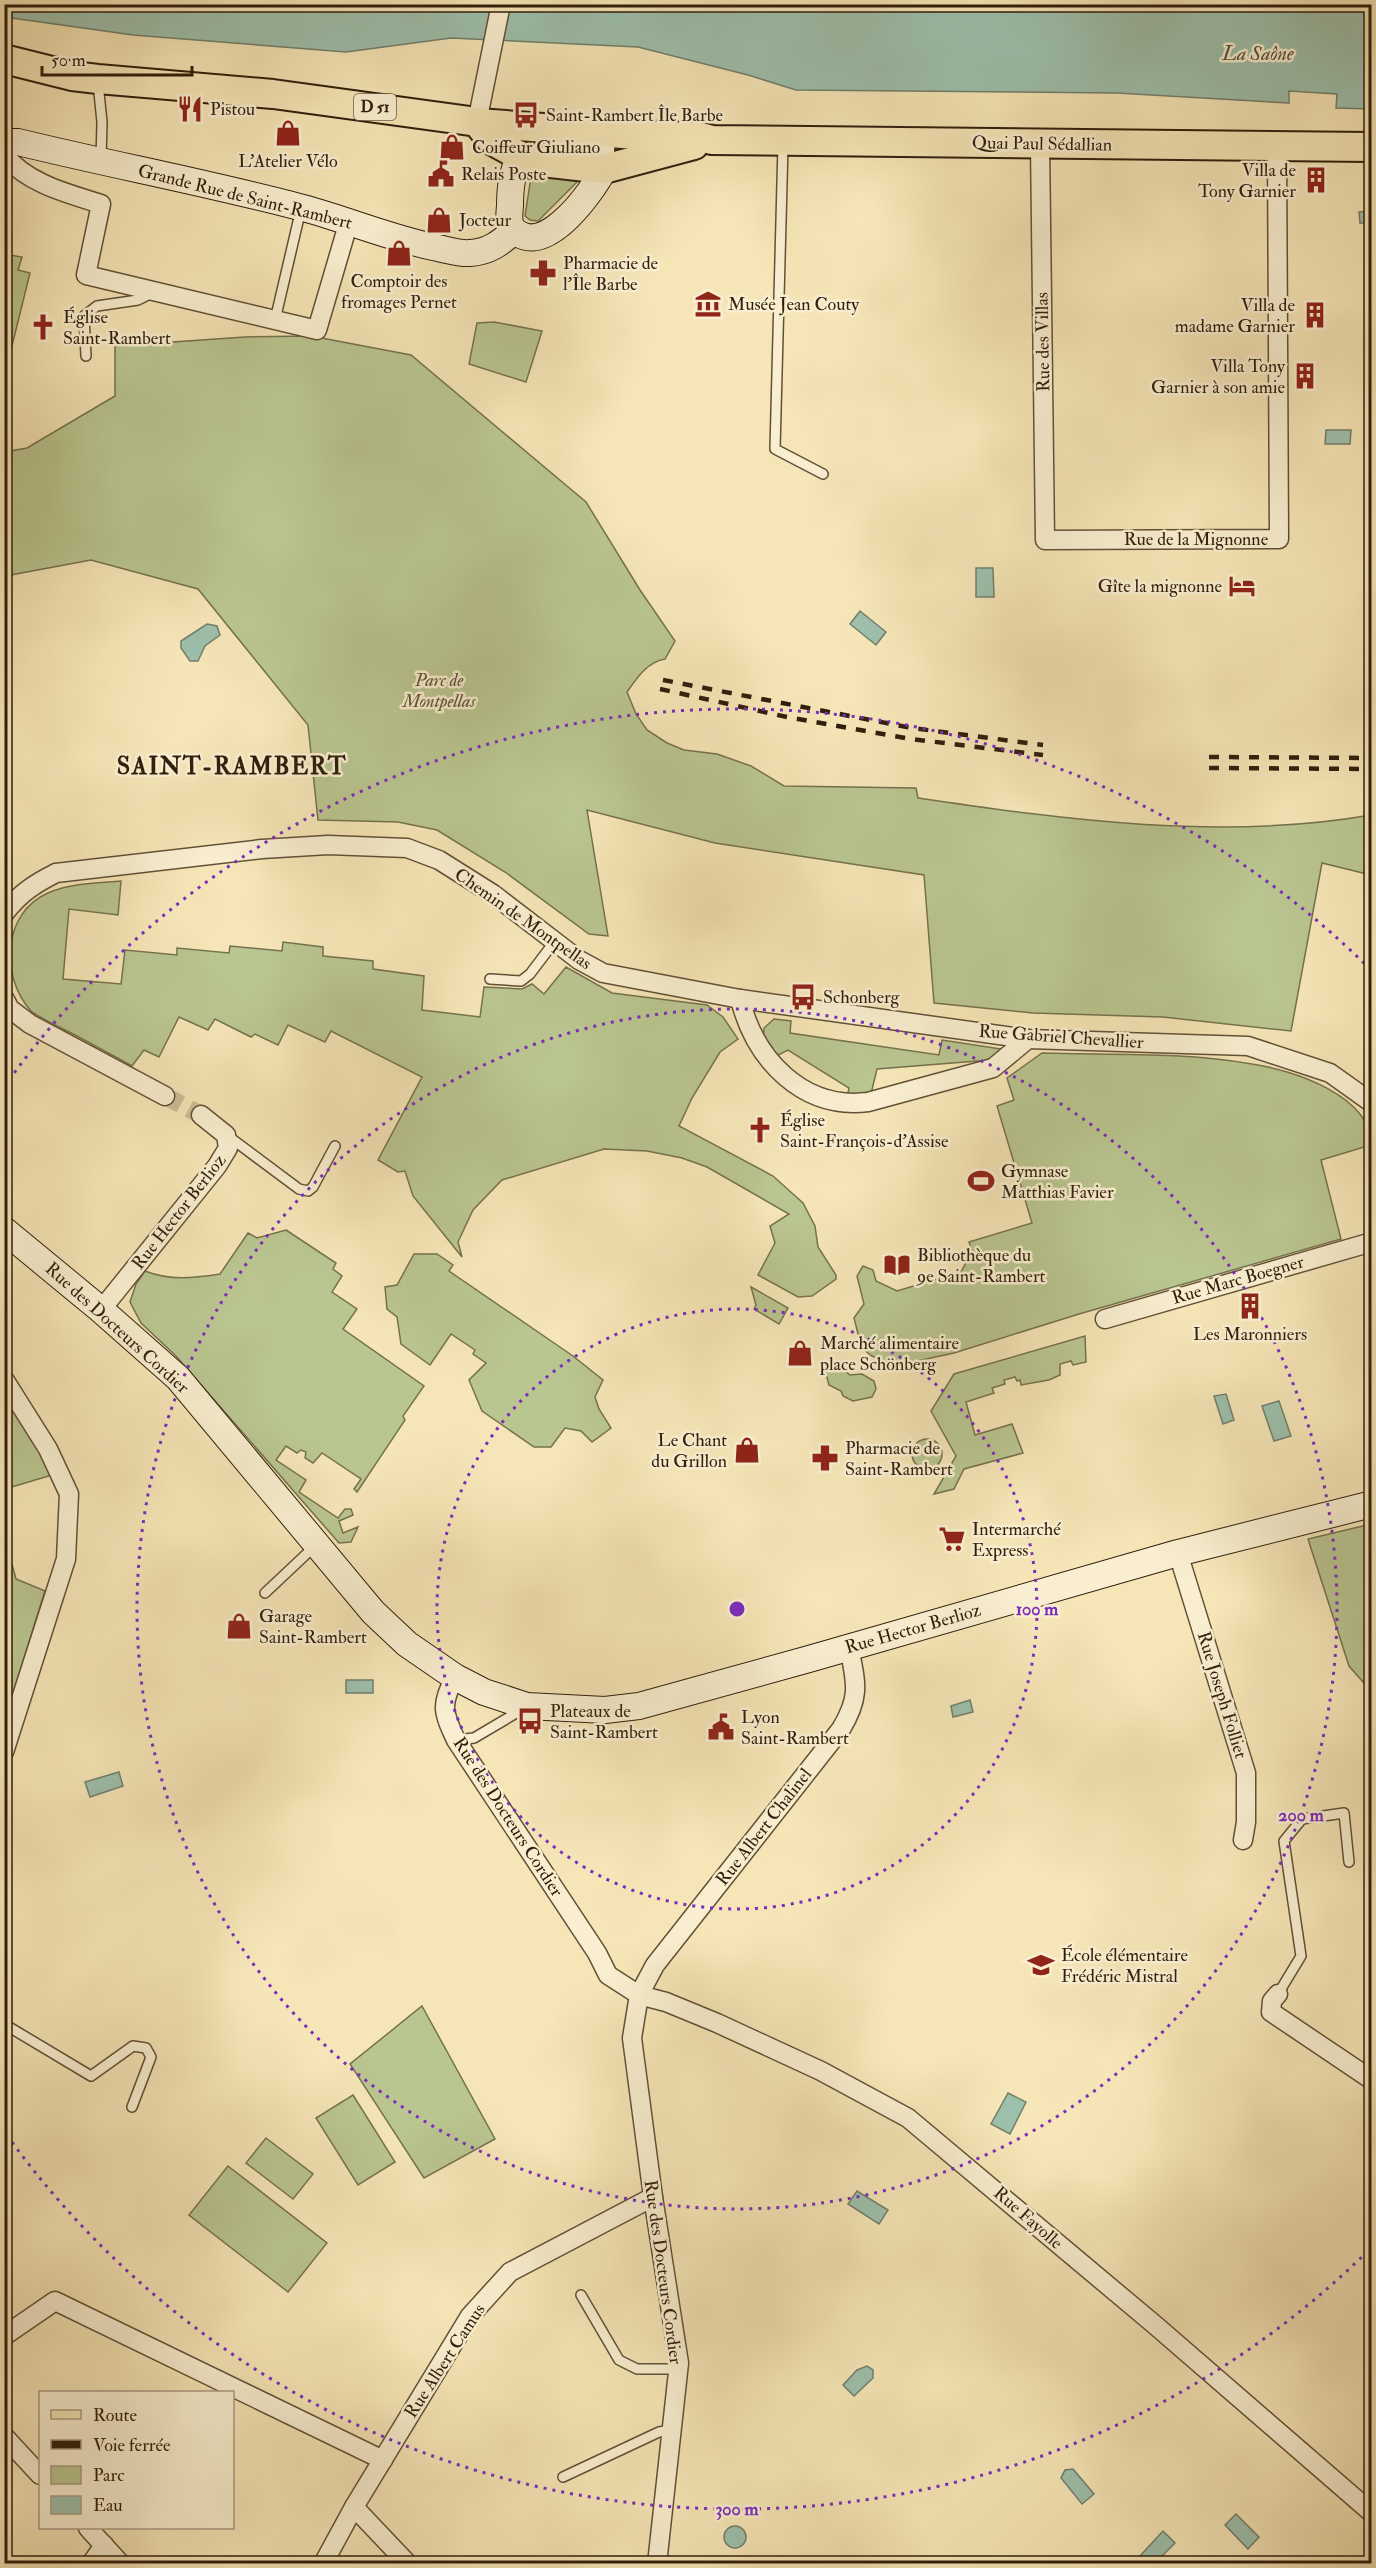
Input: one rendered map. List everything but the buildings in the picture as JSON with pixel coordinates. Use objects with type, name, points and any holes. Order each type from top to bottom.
[{"type":"main road","name":"D 51","points":[[4,60],[72,76],[273,94],[477,122]]},
{"type":"main road","name":"Quai Paul Sédallian","points":[[477,122],[606,133],[701,137],[712,140],[783,142],[1371,147]]},
{"type":"main road","name":"Quai Paul Sédallian","points":[[477,122],[491,140],[520,156],[542,162],[604,169],[712,140]]},
{"type":"main road","points":[[520,156],[539,128]]},
{"type":"street","points":[[477,122],[501,4]]},
{"type":"street","points":[[520,156],[511,175],[509,223],[514,231],[523,237],[535,239],[555,229],[593,189],[604,169],[606,133]]},
{"type":"street","name":"Grande Rue de Saint-Rambert","points":[[4,142],[18,142],[302,208],[428,246],[468,254],[494,248],[514,231]]},
{"type":"street","name":"Rue des Villas","points":[[1040,144],[1045,540]]},
{"type":"street","name":"Rue de la Mignonne","points":[[1045,540],[1279,539],[1277,147]]},
{"type":"street","points":[[4,154],[51,189],[101,204],[86,275],[317,330],[349,221]]},
{"type":"street","name":"Chemin de Montpellas","points":[[4,914],[16,897],[56,873],[262,849],[328,845],[392,846],[407,848],[439,860],[493,894],[579,960],[603,974],[740,999]]},
{"type":"street","points":[[4,998],[10,1009],[30,1024],[165,1096]]},
{"type":"street","points":[[740,999],[744,1016],[753,1035],[776,1069],[791,1082],[823,1100],[848,1104],[868,1102],[993,1068],[1028,1039]]},
{"type":"street","name":"Rue Gabriel Chevallier","points":[[740,999],[1028,1039],[1248,1046],[1330,1073],[1371,1103]]},
{"type":"street","name":"Rue Hector Berlioz","points":[[101,1310],[217,1166],[228,1148],[226,1135],[201,1115]]},
{"type":"street","name":"Rue des Docteurs Cordier","points":[[4,1230],[101,1310],[178,1378],[318,1543],[373,1612],[407,1644],[455,1677],[445,1696],[445,1710],[456,1740],[597,1953],[608,1976],[639,1995],[632,2038],[652,2198],[678,2369],[657,2564]]},
{"type":"street","name":"Rue Marc Boegner","points":[[1105,1319],[1371,1242]]},
{"type":"street","points":[[4,1379],[48,1449],[69,1494],[66,1559],[4,1752]]},
{"type":"street","name":"Rue Hector Berlioz","points":[[455,1677],[484,1692],[527,1706],[605,1710],[639,1706],[1178,1553],[1371,1504]]},
{"type":"street","name":"Rue Joseph Folliet","points":[[1178,1553],[1246,1773],[1246,1822],[1243,1840]]},
{"type":"street","name":"Rue Albert Chalinel","points":[[639,1995],[655,1965],[841,1729],[853,1709],[856,1690],[849,1647]]},
{"type":"street","points":[[1278,1994],[1272,2001],[1271,2012],[1371,2080]]},
{"type":"street","name":"Rue Fayolle","points":[[639,1995],[666,2002],[717,2023],[811,2067],[908,2118],[1155,2325],[1371,2513]]},
{"type":"street","name":"Rue Albert Camus","points":[[323,2564],[354,2507],[470,2316],[510,2272],[652,2198]]},
{"type":"street","points":[[4,2336],[55,2301],[382,2460]]},
{"type":"street","points":[[4,2436],[39,2474]]},
{"type":"street","points":[[354,2507],[408,2564]]},
{"type":"street","points":[[89,2529],[121,2564]]},
{"type":"street","points":[[91,2564],[104,2545]]},
{"type":"lane","points":[[98,79],[102,122],[101,162]]},
{"type":"lane","points":[[783,142],[775,449],[823,474]]},
{"type":"lane","points":[[275,320],[302,208]]},
{"type":"lane","points":[[86,356],[84,316],[97,306],[138,300],[154,292]]},
{"type":"lane","points":[[490,980],[521,981],[530,974],[555,941]]},
{"type":"lane","points":[[226,1135],[299,1189],[308,1191],[313,1187],[335,1146]]},
{"type":"lane","points":[[265,1593],[318,1543]]},
{"type":"lane","points":[[456,1740],[474,1738],[527,1706]]},
{"type":"lane","points":[[1278,1994],[1301,1956],[1284,1841],[1302,1819],[1344,1813],[1349,1862]]},
{"type":"lane","points":[[4,2024],[91,2076],[134,2046],[146,2048],[152,2057],[132,2107]]},
{"type":"lane","points":[[581,2295],[620,2360],[637,2368],[678,2369]]},
{"type":"lane","points":[[563,2477],[659,2432],[672,2430]]},
{"type":"green space","points":[[536,173],[577,178],[577,182],[538,221],[530,220],[525,216],[531,177]]},
{"type":"green space","points":[[4,254],[22,257],[18,270],[30,273],[7,366],[4,366]]},
{"type":"green space","points":[[494,322],[542,331],[526,382],[469,364],[477,323]]},
{"type":"green space","name":"Parc de Montpellas","points":[[311,336],[411,355],[586,502],[640,590],[675,641],[665,659],[648,667],[627,692],[636,714],[647,730],[667,743],[684,750],[717,754],[751,766],[784,786],[916,788],[918,798],[1088,820],[1201,827],[1258,826],[1315,823],[1371,815],[1371,875],[1322,863],[1291,1031],[1163,1017],[1033,1013],[934,1003],[924,875],[715,843],[587,810],[608,936],[589,934],[505,872],[437,830],[398,822],[318,820],[308,725],[198,589],[91,560],[5,576],[5,452],[27,448],[115,396],[115,346],[245,337]]},
{"type":"green space","points":[[121,881],[118,915],[69,909],[63,979],[121,984],[125,950],[177,955],[177,948],[229,953],[230,946],[282,951],[283,942],[323,947],[323,956],[373,961],[373,969],[424,976],[422,1010],[480,1017],[484,987],[522,989],[532,984],[544,994],[566,967],[612,993],[707,1005],[723,1017],[738,1039],[720,1052],[692,1098],[679,1126],[773,1176],[803,1203],[815,1226],[818,1247],[836,1275],[836,1279],[812,1296],[798,1297],[758,1275],[775,1243],[770,1226],[789,1214],[707,1167],[682,1158],[647,1151],[604,1149],[502,1180],[473,1210],[458,1242],[462,1257],[413,1196],[405,1171],[398,1172],[378,1160],[422,1077],[331,1031],[325,1042],[288,1025],[278,1045],[255,1034],[251,1037],[215,1019],[208,1030],[179,1017],[159,1057],[144,1050],[132,1066],[31,1011],[14,981],[11,964],[14,930],[22,915],[33,902],[65,887]]},
{"type":"green space","points":[[774,1019],[791,1021],[790,1033],[939,1055],[942,1040],[1001,1049],[990,1060],[877,1069],[870,1098],[847,1098],[849,1088],[788,1050],[774,1057],[763,1040],[764,1028]]},
{"type":"green space","points":[[1042,1053],[1174,1056],[1227,1060],[1288,1072],[1327,1088],[1345,1099],[1359,1113],[1368,1128],[1371,1145],[1321,1160],[1341,1239],[1079,1314],[954,1353],[894,1366],[870,1355],[861,1346],[854,1318],[864,1304],[857,1276],[863,1266],[873,1270],[876,1281],[897,1291],[961,1272],[972,1251],[969,1242],[1032,1223],[997,1106],[1014,1100],[1007,1078]]},
{"type":"green space","points":[[286,1230],[336,1263],[333,1269],[342,1276],[332,1292],[357,1309],[343,1329],[424,1386],[403,1416],[405,1420],[357,1492],[354,1489],[361,1479],[322,1453],[313,1463],[305,1458],[306,1452],[301,1450],[297,1453],[286,1446],[276,1460],[306,1480],[299,1492],[338,1518],[345,1509],[351,1509],[353,1515],[339,1521],[343,1533],[358,1527],[351,1542],[339,1543],[176,1356],[141,1323],[130,1302],[136,1284],[145,1271],[173,1277],[220,1274],[248,1233],[257,1238]]},
{"type":"green space","points":[[414,1254],[437,1254],[453,1265],[449,1271],[573,1356],[603,1380],[595,1397],[599,1409],[611,1428],[592,1442],[581,1431],[565,1428],[551,1447],[534,1447],[482,1411],[469,1380],[486,1363],[473,1354],[475,1350],[451,1334],[430,1365],[401,1344],[397,1317],[387,1309],[385,1287],[397,1285]]},
{"type":"green space","points":[[751,1287],[788,1308],[779,1324],[754,1309],[756,1305]]},
{"type":"green space","points":[[1085,1336],[1086,1362],[1073,1365],[1071,1361],[1060,1364],[1060,1375],[1049,1380],[1021,1385],[1020,1380],[1017,1381],[1015,1377],[1004,1380],[1005,1384],[992,1388],[994,1393],[966,1402],[975,1435],[1012,1424],[1023,1453],[964,1469],[954,1489],[934,1494],[956,1456],[931,1411],[954,1374]]},
{"type":"green space","points":[[840,1367],[850,1375],[862,1374],[874,1381],[876,1389],[872,1397],[853,1401],[829,1385],[825,1370]]},
{"type":"green space","points":[[16,1408],[43,1454],[52,1475],[5,1489],[5,1415]]},
{"type":"green space","points":[[927,1439],[933,1440],[941,1448],[941,1460],[933,1468],[927,1469],[921,1468],[913,1460],[912,1454],[913,1448],[921,1440]]},
{"type":"green space","points":[[1372,1524],[1371,1691],[1349,1666],[1308,1539]]},
{"type":"green space","points":[[5,1544],[16,1579],[45,1591],[5,1719]]},
{"type":"green space","points":[[422,2006],[495,2139],[424,2178],[350,2064]]},
{"type":"green space","points":[[353,2095],[395,2162],[358,2185],[316,2118]]},
{"type":"green space","points":[[266,2138],[313,2174],[293,2199],[246,2163]]},
{"type":"green space","points":[[228,2166],[327,2243],[288,2292],[189,2215]]},
{"type":"water","name":"La Saône","points":[[5,4],[1371,5],[1371,109],[1336,108],[1337,94],[1289,91],[1289,103],[1117,93],[796,90],[748,75],[638,47],[451,38],[346,52],[133,35],[5,17]]},
{"type":"water","points":[[1371,211],[1371,223],[1360,223],[1359,212]]},
{"type":"water","points":[[1326,430],[1351,430],[1350,444],[1325,444]]},
{"type":"water","points":[[976,568],[993,568],[994,597],[976,597]]},
{"type":"water","points":[[860,611],[886,632],[876,645],[850,624]]},
{"type":"water","points":[[207,624],[217,626],[220,635],[205,646],[198,661],[190,661],[181,648],[181,641]]},
{"type":"water","points":[[1226,1394],[1234,1420],[1223,1424],[1214,1396]]},
{"type":"water","points":[[1279,1401],[1291,1436],[1274,1441],[1262,1406]]},
{"type":"water","points":[[346,1680],[373,1680],[373,1693],[346,1693]]},
{"type":"water","points":[[970,1700],[973,1712],[953,1717],[951,1706]]},
{"type":"water","points":[[119,1772],[123,1786],[90,1797],[85,1782]]},
{"type":"water","points":[[1008,2093],[1026,2102],[1010,2134],[991,2124]]},
{"type":"water","points":[[857,2191],[888,2210],[879,2224],[848,2204]]},
{"type":"water","points":[[867,2366],[873,2370],[873,2378],[854,2396],[843,2385],[857,2370]]},
{"type":"water","points":[[1073,2469],[1094,2494],[1082,2504],[1061,2478],[1065,2470]]},
{"type":"water","points":[[1236,2514],[1259,2537],[1248,2549],[1225,2525]]},
{"type":"water","points":[[735,2526],[743,2529],[746,2537],[743,2545],[735,2548],[727,2545],[724,2537],[727,2529]]},
{"type":"water","points":[[1163,2531],[1175,2543],[1155,2563],[1142,2563],[1140,2556]]},
{"type":"tunnel","points":[[165,1096],[201,1115]]},
{"type":"railway","points":[[663,680],[912,728],[1043,745]]},
{"type":"railway","points":[[660,689],[787,717],[911,739],[1043,755]]},
{"type":"railway","points":[[1209,757],[1372,758]]},
{"type":"railway","points":[[1209,768],[1372,769]]},
{"type":"place","name":"Pistou","points":[[190,109]]},
{"type":"place","name":"Saint-Rambert Île Barbe","points":[[526,115]]},
{"type":"place","name":"L'Atelier Vélo","points":[[288,133]]},
{"type":"place","name":"Coiffeur Giuliano","points":[[452,147]]},
{"type":"place","name":"Relais Poste","points":[[441,174]]},
{"type":"place","name":"Villa de Tony Garnier","points":[[1316,180]]},
{"type":"place","name":"Jocteur","points":[[439,220]]},
{"type":"place","name":"Comptoir des fromages Pernet","points":[[399,253]]},
{"type":"place","name":"Pharmacie de l'Île Barbe","points":[[543,273]]},
{"type":"place","name":"Musée Jean Couty","points":[[708,304]]},
{"type":"place","name":"Villa de madame Garnier","points":[[1315,315]]},
{"type":"place","name":"Église Saint-Rambert","points":[[43,327]]},
{"type":"place","name":"Villa Tony Garnier à son amie","points":[[1305,376]]},
{"type":"place","name":"Gîte la mignonne","points":[[1242,586]]},
{"type":"place","name":"Schonberg","points":[[803,997]]},
{"type":"place","name":"Église Saint-François-d'Assise","points":[[760,1130]]},
{"type":"place","name":"Gymnase Matthias Favier","points":[[981,1181]]},
{"type":"place","name":"Bibliothèque du 9e Saint-Rambert","points":[[897,1265]]},
{"type":"place","name":"Les Maronniers","points":[[1250,1306]]},
{"type":"place","name":"Marché alimentaire place Schönberg","points":[[800,1353]]},
{"type":"place","name":"Le Chant du Grillon","points":[[747,1450]]},
{"type":"place","name":"Pharmacie de Saint-Rambert","points":[[825,1458]]},
{"type":"place","name":"Intermarché Express","points":[[952,1539]]},
{"type":"place","name":"Garage Saint-Rambert","points":[[239,1626]]},
{"type":"place","name":"Plateaux de Saint-Rambert","points":[[530,1721]]},
{"type":"place","name":"Lyon Saint-Rambert","points":[[721,1727]]},
{"type":"place","name":"École élémentaire Frédéric Mistral","points":[[1041,1965]]},
{"type":"district","name":"SAINT-RAMBERT","points":[[232,766]]}]
